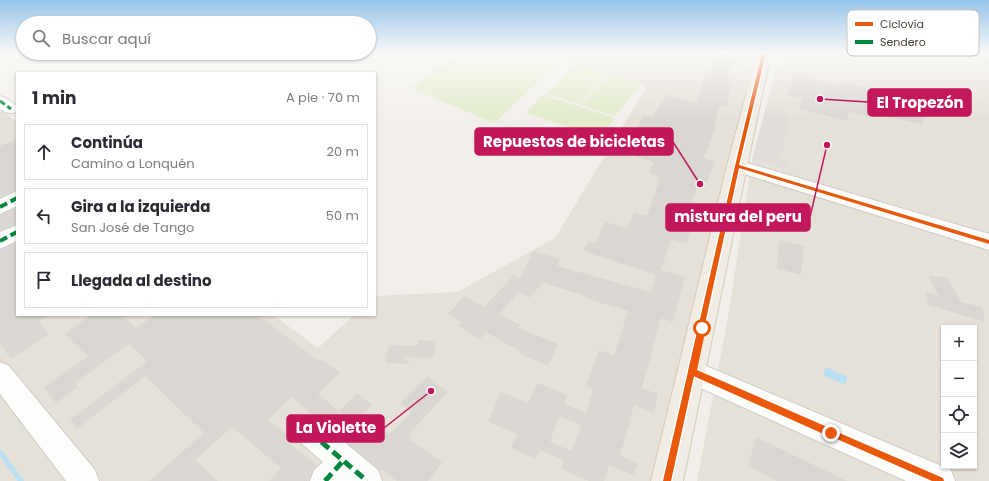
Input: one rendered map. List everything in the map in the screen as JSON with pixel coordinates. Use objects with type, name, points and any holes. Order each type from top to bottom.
[{"type":"main road","points":[[668,481],[737,166],[759,75]]},
{"type":"street","points":[[737,166],[989,242]]},
{"type":"street","points":[[0,207],[16,199]]},
{"type":"street","points":[[0,241],[16,233]]},
{"type":"street","points":[[692,372],[940,481]]},
{"type":"street","points":[[0,374],[84,481]]},
{"type":"street","points":[[310,432],[334,471],[367,481]]},
{"type":"shaded area","points":[[611,75],[750,75],[652,481],[0,481],[0,109],[16,121],[16,316],[274,316],[318,348],[353,316],[376,316],[376,296],[457,292],[555,238],[647,86]]},
{"type":"shaded area","points":[[775,75],[989,75],[989,481],[697,481],[728,317],[752,160]]},
{"type":"shaded area","points":[[766,107],[790,113],[781,159],[790,161],[789,169],[752,160]]},
{"type":"green space","points":[[429,75],[545,75],[494,123],[411,88]]},
{"type":"green space","points":[[565,75],[605,75],[580,104],[547,94]]},
{"type":"green space","points":[[608,75],[614,75],[642,83],[615,116],[581,105]]},
{"type":"green space","points":[[543,95],[615,118],[600,137],[526,113]]},
{"type":"water","points":[[825,367],[847,376],[846,385],[824,376]]},
{"type":"building","points":[[705,75],[728,75],[728,77],[730,77],[728,81],[732,82],[727,106],[720,105],[714,126],[716,126],[704,158],[715,161],[707,182],[704,184],[698,183],[686,225],[691,227],[687,244],[671,239],[661,270],[685,277],[673,322],[661,318],[642,388],[658,394],[654,413],[634,405],[620,456],[638,463],[634,475],[609,465],[604,481],[589,481],[561,469],[564,460],[540,450],[536,459],[511,448],[517,434],[488,422],[501,392],[528,403],[537,383],[568,395],[564,404],[586,413],[593,389],[586,386],[599,350],[614,356],[628,311],[543,283],[529,298],[519,292],[499,314],[520,325],[518,328],[558,344],[548,366],[520,354],[521,352],[486,332],[480,339],[458,326],[462,322],[448,314],[464,296],[484,307],[514,275],[520,279],[533,251],[560,259],[557,266],[651,292],[656,275],[583,251],[588,241],[596,243],[605,222],[627,228],[634,213],[647,216],[659,181],[656,180],[658,176],[649,173],[654,162],[621,152],[644,115],[652,117],[667,95],[696,103]],"holes":[[[559,416],[581,425],[572,451],[550,442]]]},
{"type":"building","points":[[795,75],[841,86],[842,82],[881,91],[880,95],[924,106],[923,125],[875,113],[875,116],[868,114],[868,117],[849,112],[847,121],[799,109],[802,99],[787,95]]},
{"type":"building","points":[[16,139],[16,190],[0,197],[0,146]]},
{"type":"building","points":[[16,208],[16,224],[0,230],[0,215]]},
{"type":"building","points":[[779,240],[804,246],[801,275],[777,268]]},
{"type":"building","points":[[16,243],[16,316],[49,316],[39,322],[49,334],[11,359],[0,344],[0,250]]},
{"type":"building","points":[[928,276],[947,277],[961,302],[982,307],[985,322],[928,305],[926,292],[939,296]]},
{"type":"building","points":[[90,316],[122,316],[136,328],[154,316],[259,316],[319,361],[321,359],[340,373],[318,394],[339,411],[357,393],[372,405],[363,414],[389,435],[411,412],[400,403],[427,376],[448,392],[409,434],[412,436],[409,439],[442,462],[428,481],[397,481],[382,470],[380,472],[379,469],[291,397],[268,420],[289,436],[285,440],[317,465],[313,469],[309,481],[269,481],[281,468],[232,427],[195,460],[218,481],[149,481],[204,433],[145,376],[77,429],[70,420],[147,361],[129,344],[75,383],[78,387],[56,403],[43,388],[88,356],[64,334]]},
{"type":"building","points":[[418,340],[436,341],[433,358],[402,357],[411,364],[385,363],[389,345],[417,346]]},
{"type":"building","points":[[756,437],[847,481],[777,481],[748,466]]},
{"type":"waterway","points":[[0,452],[21,481]]},
{"type":"marked path","points":[[0,101],[11,109]]},
{"type":"marked path","points":[[0,207],[16,199]]},
{"type":"marked path","points":[[0,241],[16,233]]},
{"type":"marked path","points":[[310,432],[367,481]]},
{"type":"marked path","points":[[325,481],[343,461]]},
{"type":"cycle path","points":[[667,481],[759,75]]},
{"type":"cycle path","points":[[737,166],[989,242]]},
{"type":"cycle path","points":[[692,372],[940,481]]},
{"type":"place","name":"El Tropezón","points":[[820,99]]},
{"type":"place","name":"mistura del peru","points":[[827,145]]},
{"type":"place","name":"Repuestos de bicicletas","points":[[700,184]]},
{"type":"place","name":"La Violette","points":[[431,391]]},
{"type":"route","points":[[702,328],[692,372],[831,433]]}]
